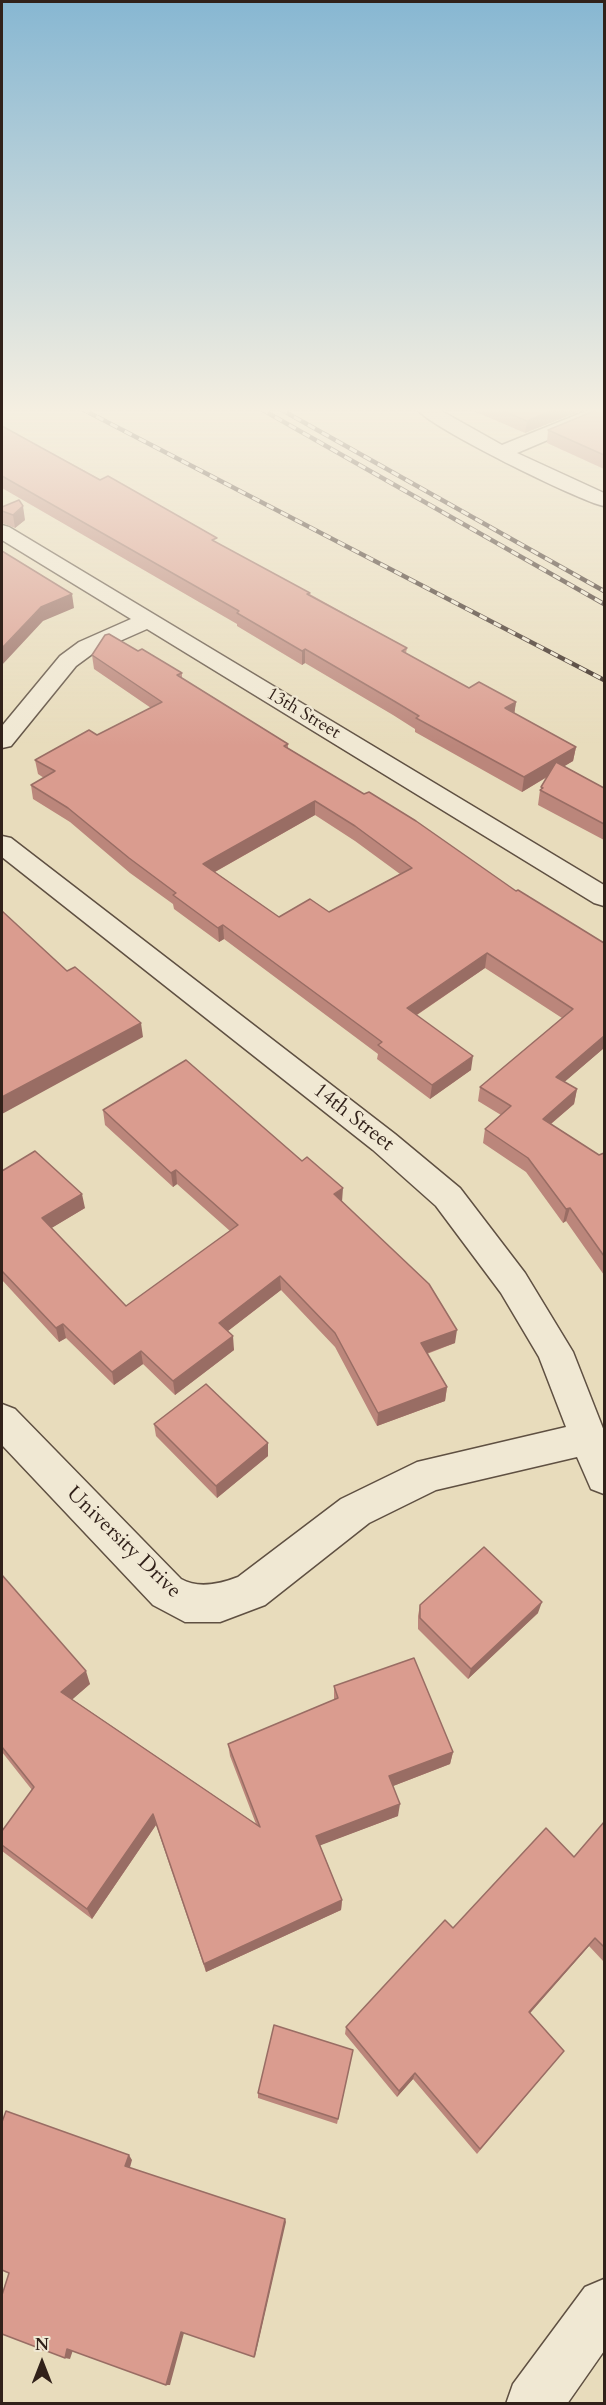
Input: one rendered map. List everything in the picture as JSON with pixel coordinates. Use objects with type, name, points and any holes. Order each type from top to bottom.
[{"type":"street","name":"13th Street","points":[[2,531],[604,897]]},
{"type":"street","points":[[2,741],[68,662],[87,647],[148,620]]},
{"type":"street","name":"14th Street","points":[[2,844],[384,1142],[448,1197],[513,1283],[555,1352],[604,1477]]},
{"type":"street","name":"University Drive","points":[[2,1420],[167,1592],[185,1603],[220,1603],[251,1592],[355,1511],[430,1474],[589,1438]]},
{"type":"street","points":[[533,2403],[604,2306]]},
{"type":"building","points":[[81,521],[188,521],[217,538],[212,540],[407,648],[402,651],[469,688],[479,682],[516,702],[505,708],[576,747],[524,777],[416,718],[419,716],[305,649],[302,651],[237,613],[239,611]]},
{"type":"building","points":[[2,551],[72,594],[41,607],[2,648]]},
{"type":"building","points":[[109,634],[138,651],[142,649],[182,673],[177,675],[288,744],[284,746],[364,794],[369,792],[416,821],[516,891],[518,890],[604,943],[604,1036],[556,1077],[577,1089],[543,1119],[599,1155],[604,1153],[604,1256],[570,1208],[566,1209],[528,1158],[485,1129],[511,1106],[480,1087],[573,1009],[487,953],[407,1008],[473,1056],[432,1085],[378,1045],[382,1042],[223,925],[218,928],[173,895],[176,893],[68,808],[31,785],[55,771],[35,760],[89,730],[97,735],[162,702],[92,655],[105,635]],"holes":[[[315,801],[355,826],[412,868],[329,912],[310,899],[279,917],[203,864]]]},
{"type":"building","points":[[556,762],[604,788],[604,824],[540,790]]},
{"type":"building","points":[[2,911],[67,971],[75,967],[141,1023],[2,1097]]},
{"type":"building","points":[[186,1060],[302,1161],[307,1157],[343,1188],[334,1194],[429,1284],[457,1330],[421,1343],[447,1387],[378,1413],[335,1333],[280,1276],[219,1323],[233,1336],[173,1381],[141,1351],[112,1372],[63,1324],[56,1328],[2,1271],[2,1171],[35,1151],[82,1194],[42,1218],[126,1306],[238,1225],[176,1170],[171,1173],[103,1110]]},
{"type":"building","points":[[206,1384],[268,1443],[216,1486],[154,1424]]},
{"type":"building","points":[[484,1547],[542,1602],[471,1669],[420,1618],[420,1605]]},
{"type":"building","points":[[2,1575],[86,1671],[61,1692],[260,1827],[228,1744],[338,1698],[334,1686],[414,1658],[453,1752],[389,1776],[400,1804],[316,1836],[342,1900],[204,1964],[153,1814],[87,1909],[2,1845],[2,1831],[34,1787],[2,1747]]},
{"type":"building","points":[[604,1822],[604,1947],[595,1938],[529,2012],[564,2051],[480,2149],[415,2073],[399,2091],[346,2027],[445,1920],[453,1928],[546,1828],[574,1857]]},
{"type":"building","points":[[274,2025],[353,2050],[338,2119],[258,2093]]},
{"type":"building","points":[[6,2111],[129,2155],[125,2166],[285,2219],[254,2357],[181,2332],[166,2385],[67,2349],[65,2358],[2,2334],[2,2295],[9,2273],[2,2270],[2,2122]]},
{"type":"railway","points":[[298,521],[604,680]]},
{"type":"railway","points":[[458,521],[604,604]]},
{"type":"railway","points":[[480,521],[604,591]]}]
